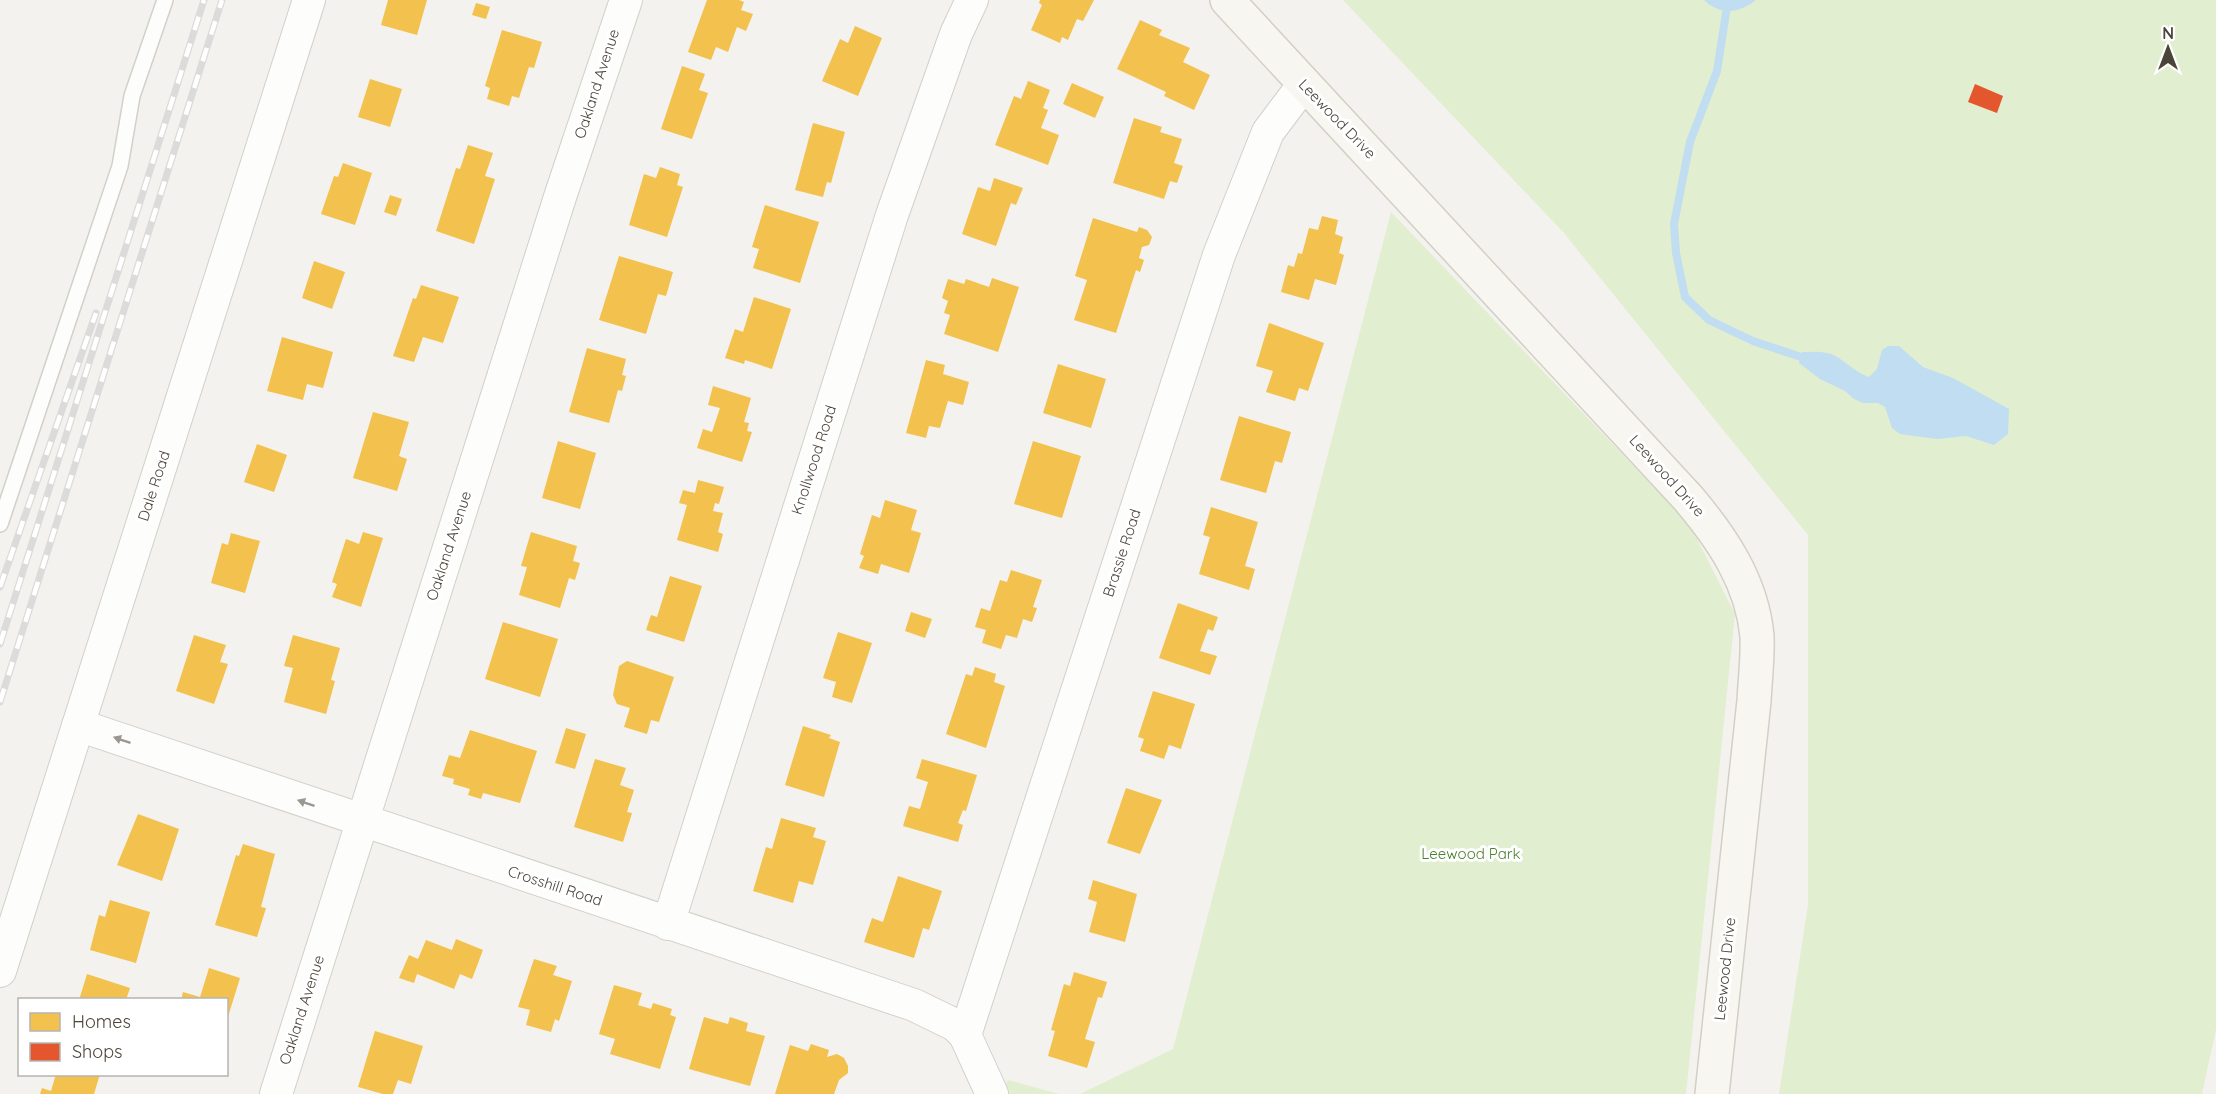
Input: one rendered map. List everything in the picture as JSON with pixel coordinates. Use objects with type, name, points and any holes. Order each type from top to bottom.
[{"type":"street","name":"Dale Road","points":[[0,972],[309,0]]},
{"type":"street","name":"Oakland Avenue","points":[[276,1094],[563,186],[626,0]]},
{"type":"street","name":"Knollwood Road","points":[[668,924],[892,215],[956,34],[972,0]]},
{"type":"street","name":"Leewood Drive","points":[[1227,0],[1688,498],[1713,528],[1735,562],[1749,598],[1757,637],[1754,701],[1712,1094]]},
{"type":"street","name":"Brassie Road","points":[[965,1035],[1218,255],[1268,132],[1304,84]]},
{"type":"street","name":"Crosshill Road","points":[[78,725],[914,1005],[955,1025],[965,1035]]},
{"type":"street","points":[[965,1035],[992,1094]]},
{"type":"lane","points":[[0,524],[120,166],[132,96],[165,0]]},
{"type":"green space","points":[[1343,0],[2216,0],[2216,1029],[2202,1094],[1779,1094],[1808,904],[1808,535],[1563,232]]},
{"type":"green space","name":"Leewood Park","points":[[1391,212],[1690,525],[1735,614],[1686,1094],[1080,1094],[1173,1049]]},
{"type":"green space","points":[[1008,1080],[1059,1094],[998,1094]]},
{"type":"water","points":[[1704,0],[1756,0],[1743,8],[1730,11],[1717,9]]},
{"type":"water","points":[[1888,346],[1899,346],[1923,367],[1953,378],[2009,409],[2008,434],[1994,445],[1966,436],[1937,439],[1900,434],[1892,428],[1885,407],[1878,403],[1863,403],[1854,399],[1845,391],[1820,379],[1799,363],[1802,352],[1824,352],[1832,354],[1869,377],[1877,369],[1882,350]]},
{"type":"building: Homes","points":[[388,0],[427,0],[417,35],[381,25]]},
{"type":"building: Homes","points":[[707,0],[739,0],[744,2],[741,10],[753,14],[746,31],[737,27],[728,52],[716,47],[711,60],[688,52]]},
{"type":"building: Homes","points":[[1040,0],[1094,0],[1083,21],[1077,19],[1068,40],[1062,37],[1060,43],[1031,30],[1042,5],[1039,3]]},
{"type":"building: Homes","points":[[476,3],[490,7],[486,19],[472,15]]},
{"type":"building: Homes","points":[[1140,20],[1162,30],[1159,35],[1190,48],[1183,62],[1210,75],[1194,110],[1164,96],[1166,92],[1117,69]]},
{"type":"building: Homes","points":[[855,26],[882,38],[858,96],[822,81],[840,39],[848,43]]},
{"type":"building: Homes","points":[[502,30],[542,42],[534,68],[529,67],[519,98],[512,96],[509,106],[487,99],[490,88],[485,86]]},
{"type":"building: Homes","points":[[682,66],[705,74],[699,90],[708,93],[692,139],[661,129]]},
{"type":"building: Homes","points":[[370,79],[402,89],[390,127],[358,117]]},
{"type":"building: Homes","points":[[1028,81],[1050,90],[1043,108],[1048,110],[1041,128],[1059,135],[1048,165],[995,145],[1014,96],[1021,99]]},
{"type":"building: Homes","points":[[1072,83],[1104,97],[1095,118],[1063,104]]},
{"type":"building: Homes","points":[[1134,118],[1162,127],[1160,132],[1182,139],[1174,163],[1183,166],[1177,183],[1170,181],[1164,199],[1113,183]]},
{"type":"building: Homes","points":[[813,123],[845,132],[831,183],[827,182],[823,197],[795,190]]},
{"type":"building: Homes","points":[[468,145],[493,153],[485,176],[495,179],[474,244],[436,231],[456,168],[460,169]]},
{"type":"building: Homes","points":[[343,163],[372,173],[355,225],[321,214],[334,176],[338,177]]},
{"type":"building: Homes","points":[[660,167],[680,174],[677,185],[683,187],[667,237],[629,225],[644,174],[656,178]]},
{"type":"building: Homes","points":[[994,178],[1023,188],[1016,205],[1011,203],[996,246],[962,234],[978,187],[990,191]]},
{"type":"building: Homes","points":[[390,195],[402,199],[396,216],[384,212]]},
{"type":"building: Homes","points":[[765,205],[819,222],[800,283],[753,268],[759,249],[752,247]]},
{"type":"building: Homes","points":[[1322,216],[1338,220],[1335,234],[1343,237],[1339,253],[1344,255],[1336,285],[1315,279],[1309,300],[1281,292],[1288,265],[1294,267],[1298,253],[1302,254],[1309,228],[1318,230]]},
{"type":"building: Homes","points":[[1093,218],[1137,232],[1139,227],[1147,230],[1152,237],[1149,245],[1142,247],[1139,258],[1144,260],[1140,272],[1136,270],[1116,333],[1074,320],[1087,280],[1075,276]]},
{"type":"building: Homes","points":[[619,256],[673,272],[666,296],[658,294],[646,334],[599,320]]},
{"type":"building: Homes","points":[[314,261],[345,272],[332,309],[302,298]]},
{"type":"building: Homes","points":[[992,278],[1019,287],[998,352],[944,334],[950,315],[944,313],[948,301],[942,298],[948,279],[964,284],[966,279],[989,287]]},
{"type":"building: Homes","points":[[421,285],[459,297],[443,343],[423,337],[414,362],[393,356],[413,298],[416,299]]},
{"type":"building: Homes","points":[[754,297],[791,309],[772,369],[745,360],[744,364],[725,358],[735,329],[743,332]]},
{"type":"building: Homes","points":[[1269,323],[1324,343],[1308,391],[1299,388],[1295,401],[1266,392],[1273,371],[1256,366]]},
{"type":"building: Homes","points":[[282,337],[333,352],[323,388],[307,384],[303,400],[267,391]]},
{"type":"building: Homes","points":[[587,348],[626,359],[622,375],[626,376],[622,391],[618,390],[609,423],[569,412]]},
{"type":"building: Homes","points":[[926,360],[945,365],[943,374],[969,382],[963,405],[948,401],[940,428],[929,426],[926,438],[906,433]]},
{"type":"building: Homes","points":[[1058,364],[1106,379],[1091,428],[1043,413]]},
{"type":"building: Homes","points":[[713,386],[751,398],[744,422],[749,423],[747,431],[752,432],[742,462],[697,448],[703,429],[712,432],[720,408],[708,405]]},
{"type":"building: Homes","points":[[373,412],[409,422],[399,456],[407,459],[397,491],[353,478]]},
{"type":"building: Homes","points":[[1239,416],[1291,432],[1282,463],[1275,461],[1266,493],[1220,480]]},
{"type":"building: Homes","points":[[558,441],[596,453],[580,509],[542,498]]},
{"type":"building: Homes","points":[[1033,441],[1081,456],[1062,518],[1014,504]]},
{"type":"building: Homes","points":[[257,444],[287,455],[274,492],[244,482]]},
{"type":"building: Homes","points":[[698,480],[724,487],[719,504],[715,503],[713,511],[723,513],[718,532],[723,534],[718,552],[677,540],[687,505],[679,503],[683,490],[695,493]]},
{"type":"building: Homes","points":[[885,500],[917,510],[911,530],[921,533],[909,573],[881,564],[878,574],[859,568],[864,556],[860,554],[872,515],[880,518]]},
{"type":"building: Homes","points":[[1211,507],[1258,522],[1245,566],[1255,569],[1249,590],[1199,574],[1210,537],[1203,535]]},
{"type":"building: Homes","points":[[363,532],[383,538],[361,607],[332,597],[337,584],[332,582],[346,539],[359,544]]},
{"type":"building: Homes","points":[[531,532],[577,546],[573,561],[580,563],[575,580],[569,578],[560,608],[519,595],[527,567],[521,566]]},
{"type":"building: Homes","points":[[231,533],[260,541],[245,593],[211,583],[222,543],[228,545]]},
{"type":"building: Homes","points":[[1011,570],[1042,580],[1033,607],[1037,608],[1032,622],[1023,619],[1017,638],[1006,635],[1001,649],[982,643],[986,630],[975,627],[981,608],[990,611],[1000,580],[1007,582]]},
{"type":"building: Homes","points":[[670,576],[702,586],[684,642],[646,630],[651,615],[657,617]]},
{"type":"building: Homes","points":[[1178,603],[1218,617],[1213,631],[1208,629],[1200,651],[1217,656],[1210,675],[1159,658]]},
{"type":"building: Homes","points":[[911,612],[932,619],[925,638],[905,631]]},
{"type":"building: Homes","points":[[503,622],[558,639],[540,697],[485,679]]},
{"type":"building: Homes","points":[[838,632],[872,643],[852,703],[832,697],[836,682],[823,678]]},
{"type":"building: Homes","points":[[194,635],[226,645],[220,662],[228,664],[214,704],[176,691]]},
{"type":"building: Homes","points":[[293,635],[340,648],[331,680],[335,681],[326,714],[284,702],[293,668],[284,666]]},
{"type":"building: Homes","points":[[627,661],[674,677],[659,722],[651,720],[647,734],[624,727],[630,708],[617,704],[613,695],[619,666]]},
{"type":"building: Homes","points":[[975,667],[996,674],[994,682],[1005,686],[986,748],[946,734],[966,674],[972,676]]},
{"type":"building: Homes","points":[[1153,691],[1195,704],[1181,749],[1169,745],[1164,759],[1140,751],[1144,739],[1138,737]]},
{"type":"building: Homes","points":[[803,726],[831,735],[829,738],[840,742],[824,797],[785,785]]},
{"type":"building: Homes","points":[[566,728],[586,734],[575,769],[555,763]]},
{"type":"building: Homes","points":[[470,730],[537,751],[520,803],[483,793],[481,799],[468,795],[470,789],[453,784],[454,779],[442,776],[449,755],[460,758]]},
{"type":"building: Homes","points":[[595,759],[626,768],[620,785],[634,790],[627,812],[632,813],[623,842],[574,827]]},
{"type":"building: Homes","points":[[922,759],[977,775],[966,811],[963,810],[958,823],[963,825],[958,842],[903,826],[909,806],[920,809],[928,782],[916,778]]},
{"type":"building: Homes","points":[[1126,788],[1162,800],[1140,854],[1107,843]]},
{"type":"building: Homes","points":[[138,814],[179,829],[162,881],[117,865]]},
{"type":"building: Homes","points":[[781,818],[816,828],[813,837],[826,841],[813,885],[799,881],[793,903],[753,891],[766,847],[772,849]]},
{"type":"building: Homes","points":[[243,844],[275,854],[261,907],[266,908],[257,937],[215,925],[236,855],[239,856]]},
{"type":"building: Homes","points":[[898,876],[942,891],[929,930],[923,928],[914,958],[864,942],[872,918],[883,922]]},
{"type":"building: Homes","points":[[1093,880],[1137,894],[1125,942],[1089,932],[1097,902],[1088,899]]},
{"type":"building: Homes","points":[[110,900],[150,912],[136,963],[90,950],[99,915],[105,917]]},
{"type":"building: Homes","points":[[456,939],[483,950],[472,979],[460,974],[454,989],[417,974],[414,983],[399,978],[409,955],[418,959],[426,940],[452,950]]},
{"type":"building: Homes","points":[[534,959],[557,966],[553,975],[572,981],[559,1021],[555,1019],[551,1032],[526,1025],[530,1010],[518,1007]]},
{"type":"building: Homes","points":[[209,968],[240,978],[228,1017],[228,998],[182,998],[183,992],[200,997]]},
{"type":"building: Homes","points":[[1074,972],[1107,982],[1102,998],[1098,997],[1085,1039],[1095,1042],[1087,1068],[1048,1056],[1055,1031],[1051,1030],[1064,984],[1070,986]]},
{"type":"building: Homes","points":[[87,974],[130,988],[127,998],[80,998]]},
{"type":"building: Homes","points":[[614,985],[642,993],[638,1005],[651,1009],[653,1003],[672,1009],[670,1015],[676,1017],[660,1069],[610,1054],[615,1039],[599,1034]]},
{"type":"building: Homes","points":[[704,1017],[728,1024],[730,1017],[748,1023],[746,1031],[765,1036],[750,1086],[689,1069]]},
{"type":"building: Homes","points":[[375,1031],[423,1046],[411,1084],[398,1080],[393,1094],[383,1094],[358,1087]]},
{"type":"building: Homes","points":[[811,1044],[829,1050],[827,1057],[837,1054],[844,1058],[848,1066],[848,1073],[839,1080],[834,1094],[775,1094],[790,1045],[808,1051]]},
{"type":"building: Homes","points":[[55,1076],[99,1076],[94,1094],[40,1094],[42,1088],[51,1091]]},
{"type":"building: Shops","points":[[1975,84],[2003,96],[1997,113],[1968,102]]},
{"type":"waterway","points":[[1728,0],[1717,71],[1690,142],[1674,224],[1676,253],[1685,297],[1709,320],[1753,341],[1810,360]]},
{"type":"railway","points":[[0,644],[204,0]]},
{"type":"railway","points":[[0,702],[222,0]]},
{"type":"railway","points":[[0,587],[96,313]]}]
